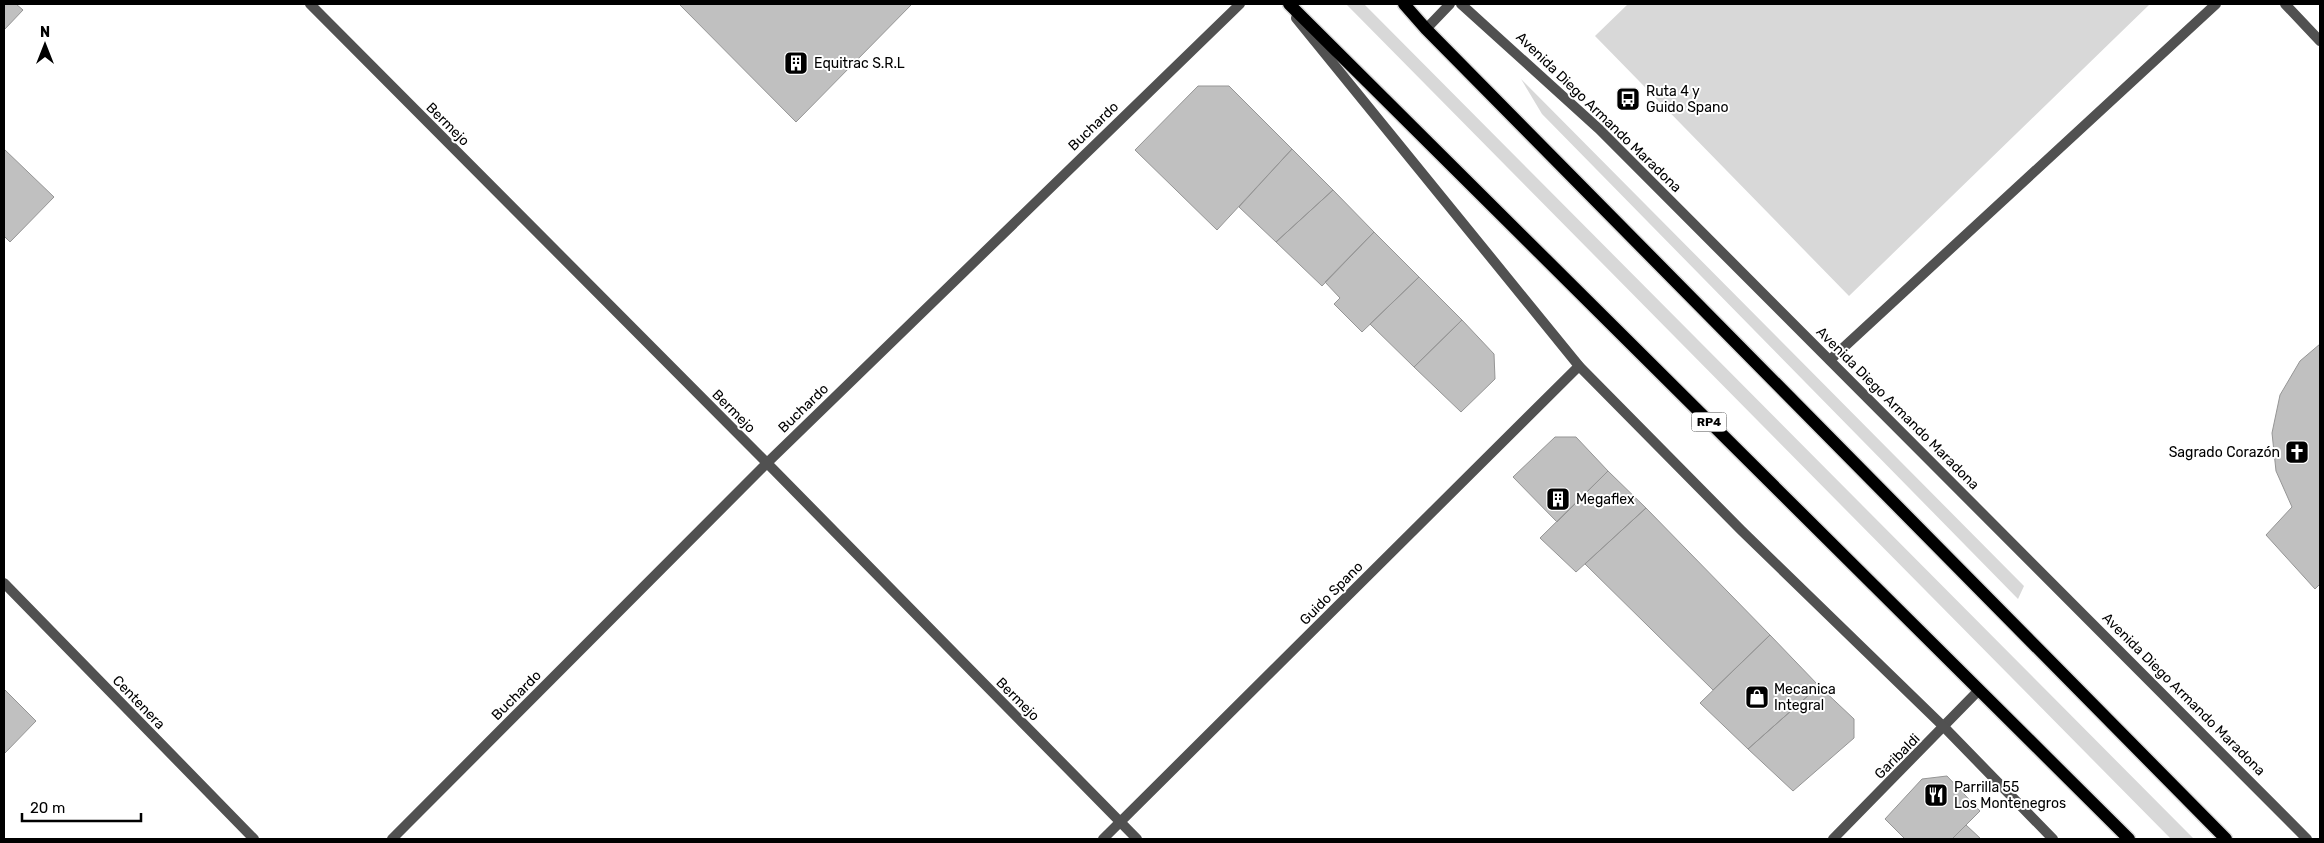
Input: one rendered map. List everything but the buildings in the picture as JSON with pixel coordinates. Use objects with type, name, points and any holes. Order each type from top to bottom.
[{"type":"main road","name":"RP4","points":[[1289,4],[2129,839]]},
{"type":"main road","points":[[1404,4],[1426,29],[2226,839]]},
{"type":"street","name":"Bermejo","points":[[310,4],[767,463],[1137,839]]},
{"type":"street","name":"Buchardo","points":[[392,839],[767,463],[1240,4]]},
{"type":"street","points":[[1284,4],[1579,366],[1735,523],[1945,728],[2053,839]]},
{"type":"street","points":[[1426,29],[1450,4]]},
{"type":"street","name":"Avenida Diego Armando Maradona","points":[[1461,4],[1600,129],[2307,839]]},
{"type":"street","points":[[1830,360],[2216,4]]},
{"type":"street","points":[[2285,4],[2320,41]]},
{"type":"street","name":"Guido Spano","points":[[1103,839],[1579,366]]},
{"type":"street","name":"Centenera","points":[[4,583],[254,839]]},
{"type":"street","name":"Garibaldi","points":[[1833,839],[1945,728],[1979,690]]},
{"type":"shaded area","points":[[1346,4],[1364,4],[2194,839],[2171,839]]},
{"type":"shaded area","points":[[1628,4],[2150,4],[1849,296],[1595,36]]},
{"type":"shaded area","points":[[1521,79],[2024,586],[2018,599],[1542,114]]},
{"type":"place","name":"Equitrac S.R.L","points":[[796,63]]},
{"type":"place","name":"Ruta 4 y Guido Spano","points":[[1628,99]]},
{"type":"place","name":"Sagrado Corazón","points":[[2297,452]]},
{"type":"place","name":"Megaflex","points":[[1558,499]]},
{"type":"place","name":"Mecanica Integral","points":[[1757,697]]},
{"type":"place","name":"Parrilla 55 Los Montenegros","points":[[1936,795]]}]
